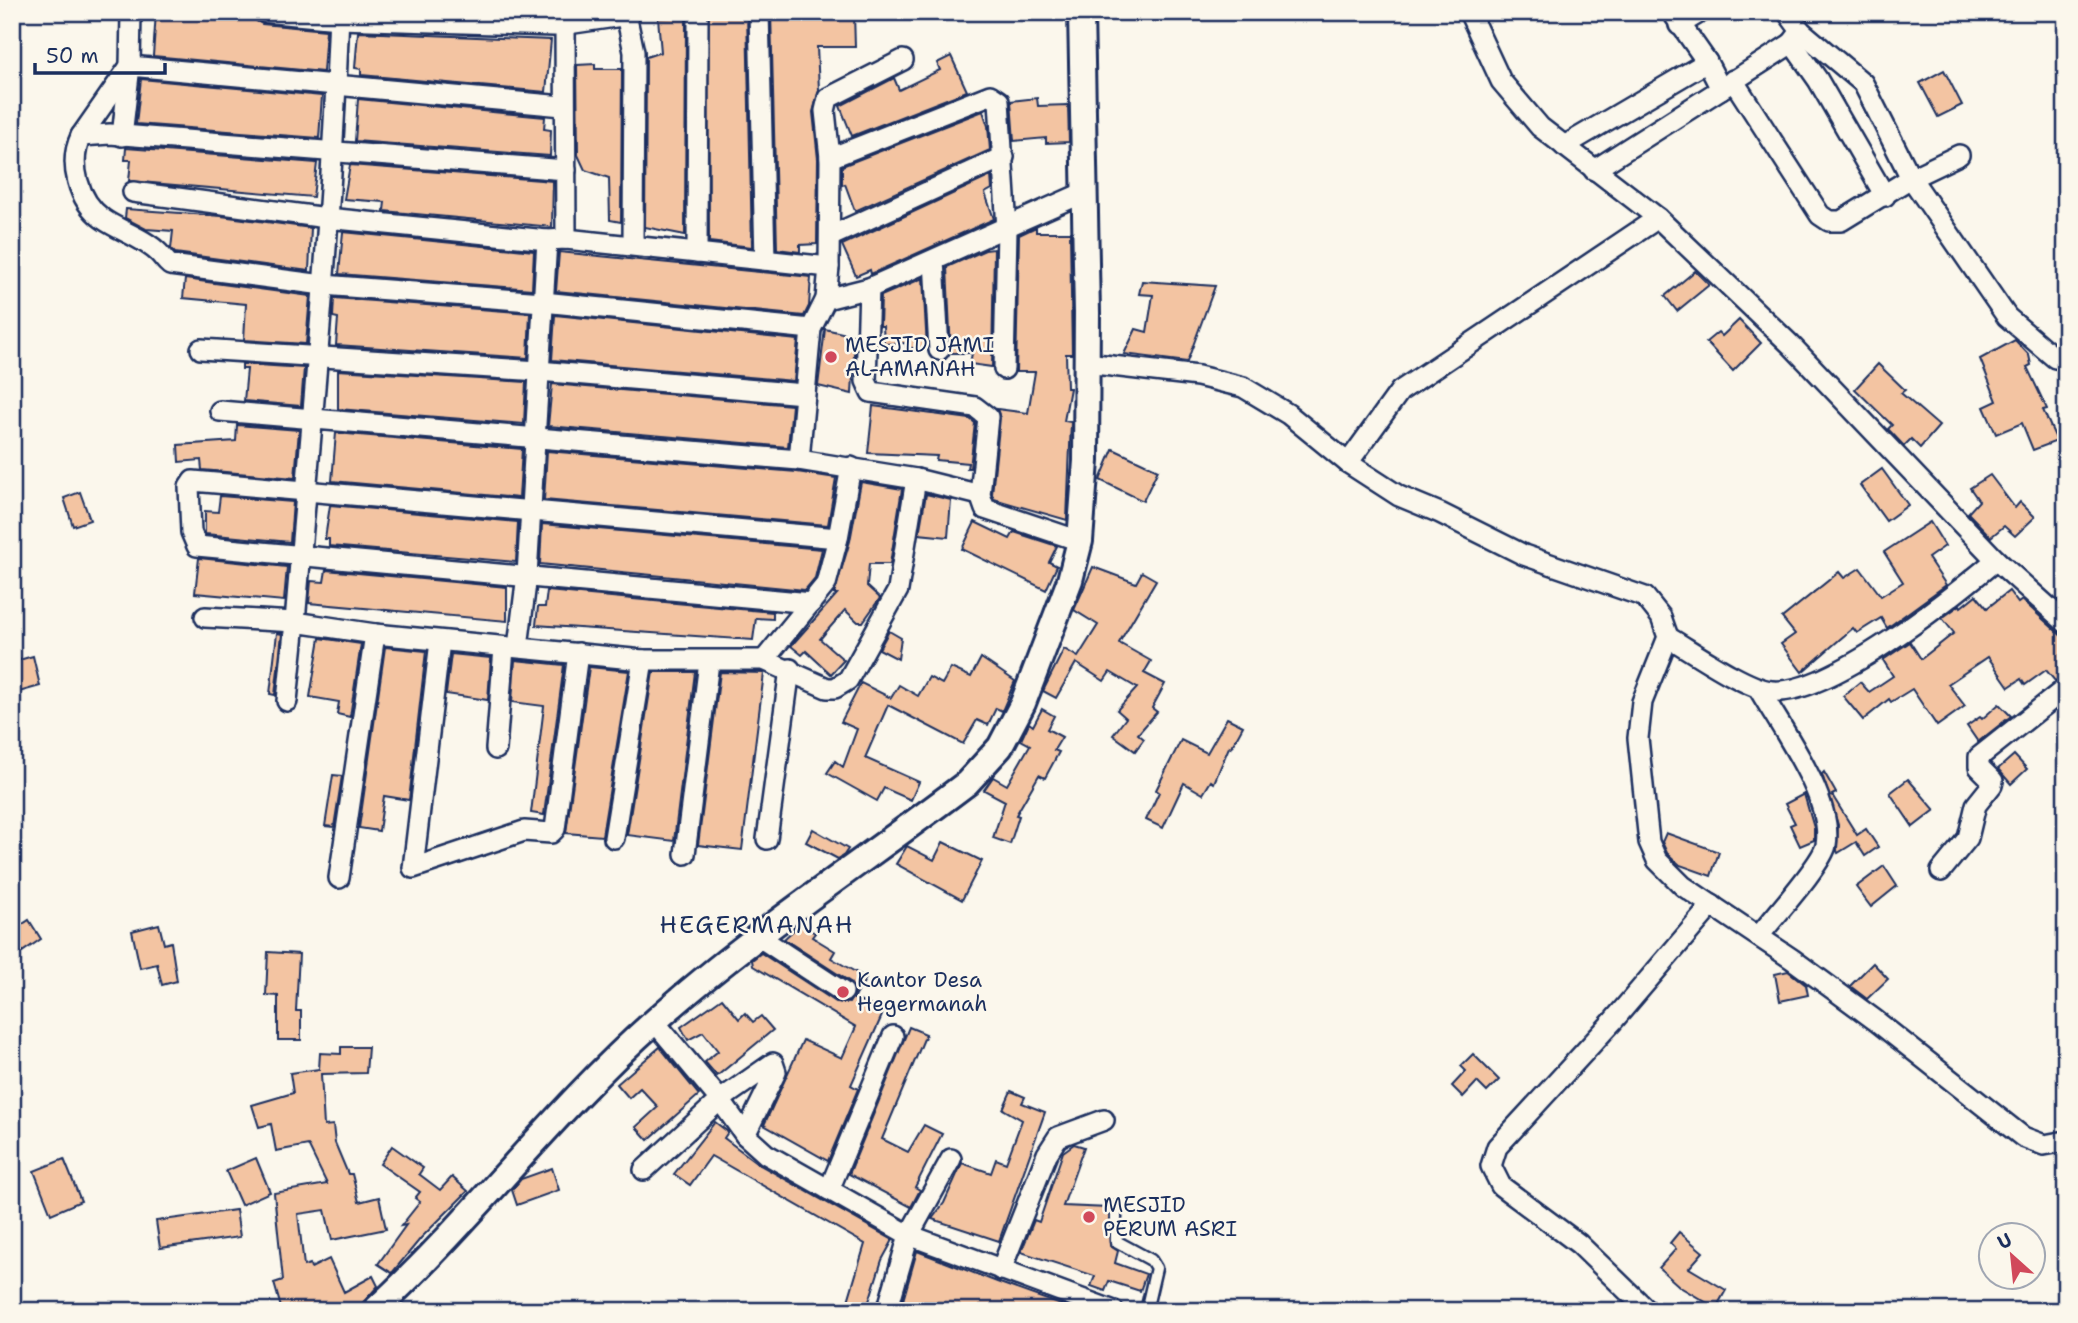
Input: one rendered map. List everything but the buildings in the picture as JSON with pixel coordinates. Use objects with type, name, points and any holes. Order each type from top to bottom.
[{"type":"street","points":[[122,136],[130,66],[131,12]]},
{"type":"street","points":[[263,12],[565,25],[622,16],[630,25],[634,52],[633,245]]},
{"type":"street","points":[[759,12],[765,260]]},
{"type":"street","points":[[374,1311],[414,1274],[516,1160],[654,1021],[759,937],[967,783],[1000,747],[1023,703],[1070,580],[1080,541],[1086,461],[1081,12]]},
{"type":"street","points":[[1469,12],[1501,81],[1540,127],[1657,218],[1791,345],[1996,560],[2066,623]]},
{"type":"street","points":[[1702,12],[1675,19],[1727,84],[1820,215],[1829,221],[1841,221],[1912,178],[1959,155]]},
{"type":"street","points":[[1787,12],[1796,37],[1818,80],[1885,196]]},
{"type":"street","points":[[287,701],[305,490],[314,421],[339,16]]},
{"type":"street","points":[[697,253],[698,19]]},
{"type":"street","points":[[496,749],[511,647],[527,575],[543,302],[566,170],[563,106],[565,25]]},
{"type":"street","points":[[1594,170],[1796,37]]},
{"type":"street","points":[[1796,37],[1863,83],[1912,178],[2007,317],[2055,358],[2066,359]]},
{"type":"street","points":[[799,460],[811,329],[826,299],[829,267],[830,158],[825,111],[828,98],[903,60]]},
{"type":"street","points":[[1564,146],[1707,62]]},
{"type":"street","points":[[130,66],[563,106]]},
{"type":"street","points":[[130,66],[75,148],[75,172],[88,200],[101,218],[159,253],[170,265],[323,285],[543,302],[811,329]]},
{"type":"street","points":[[830,158],[990,95],[995,96],[1002,106],[1007,229],[1004,369]]},
{"type":"street","points":[[82,136],[110,134],[566,170]]},
{"type":"street","points":[[831,236],[1004,157]]},
{"type":"street","points":[[134,192],[327,218],[633,245],[829,267]]},
{"type":"street","points":[[826,299],[869,288],[1007,229],[1085,192]]},
{"type":"street","points":[[1348,463],[1400,391],[1657,218]]},
{"type":"street","points":[[934,260],[939,350]]},
{"type":"street","points":[[869,288],[869,388],[876,395],[975,407],[985,412],[988,417],[980,495],[990,512],[1080,541]]},
{"type":"street","points":[[201,349],[539,371],[804,394]]},
{"type":"street","points":[[1086,363],[1198,376],[1242,387],[1288,414],[1348,463],[1399,496],[1524,555],[1645,597],[1661,617],[1668,637],[1759,689],[1798,690],[1814,684],[1864,656],[1943,604],[1996,560]]},
{"type":"street","points":[[220,411],[535,440],[799,460],[851,467],[980,495]]},
{"type":"street","points":[[765,660],[826,584],[838,538],[851,467]]},
{"type":"street","points":[[205,617],[295,622],[375,634],[643,660],[765,660],[827,688],[835,688],[848,680],[898,590],[916,480]]},
{"type":"street","points":[[811,603],[197,546],[191,532],[188,492],[193,481],[838,538]]},
{"type":"street","points":[[340,878],[375,634]]},
{"type":"street","points":[[1668,637],[1642,702],[1637,738],[1648,842],[1667,873],[1875,1020],[2022,1137],[2044,1145],[2066,1141]]},
{"type":"street","points":[[440,641],[413,868],[524,831],[551,833],[555,829],[578,653]]},
{"type":"street","points":[[614,838],[643,660]]},
{"type":"street","points":[[685,854],[709,662]]},
{"type":"street","points":[[767,839],[790,669]]},
{"type":"street","points":[[1941,871],[1968,838],[1976,805],[1992,785],[1993,781],[1979,768],[1979,757],[2066,688]]},
{"type":"street","points":[[1759,689],[1825,813],[1826,846],[1759,936]]},
{"type":"street","points":[[1648,1311],[1579,1244],[1502,1186],[1492,1171],[1492,1157],[1497,1147],[1613,1021],[1712,905]]},
{"type":"street","points":[[759,937],[843,992]]},
{"type":"street","points":[[654,1021],[720,1100],[745,1135],[766,1154],[909,1235],[1114,1311]]},
{"type":"street","points":[[829,1189],[893,1036]]},
{"type":"street","points":[[645,1170],[720,1100],[773,1063],[776,1072],[745,1135]]},
{"type":"street","points":[[1001,1270],[1047,1154],[1058,1137],[1104,1120]]},
{"type":"street","points":[[887,1311],[909,1235],[951,1159]]},
{"type":"lane","points":[[1116,1207],[1116,1241],[1151,1260],[1156,1268],[1146,1311]]},
{"type":"place","name":"MESJID JAMI AL-AMANAH","points":[[831,357]]},
{"type":"place","name":"Kantor Desa Hegermanah","points":[[843,992]]},
{"type":"place","name":"MESJID PERUM ASRI","points":[[1089,1217]]},
{"type":"district","name":"HEGERMANAH","points":[[757,925]]}]
